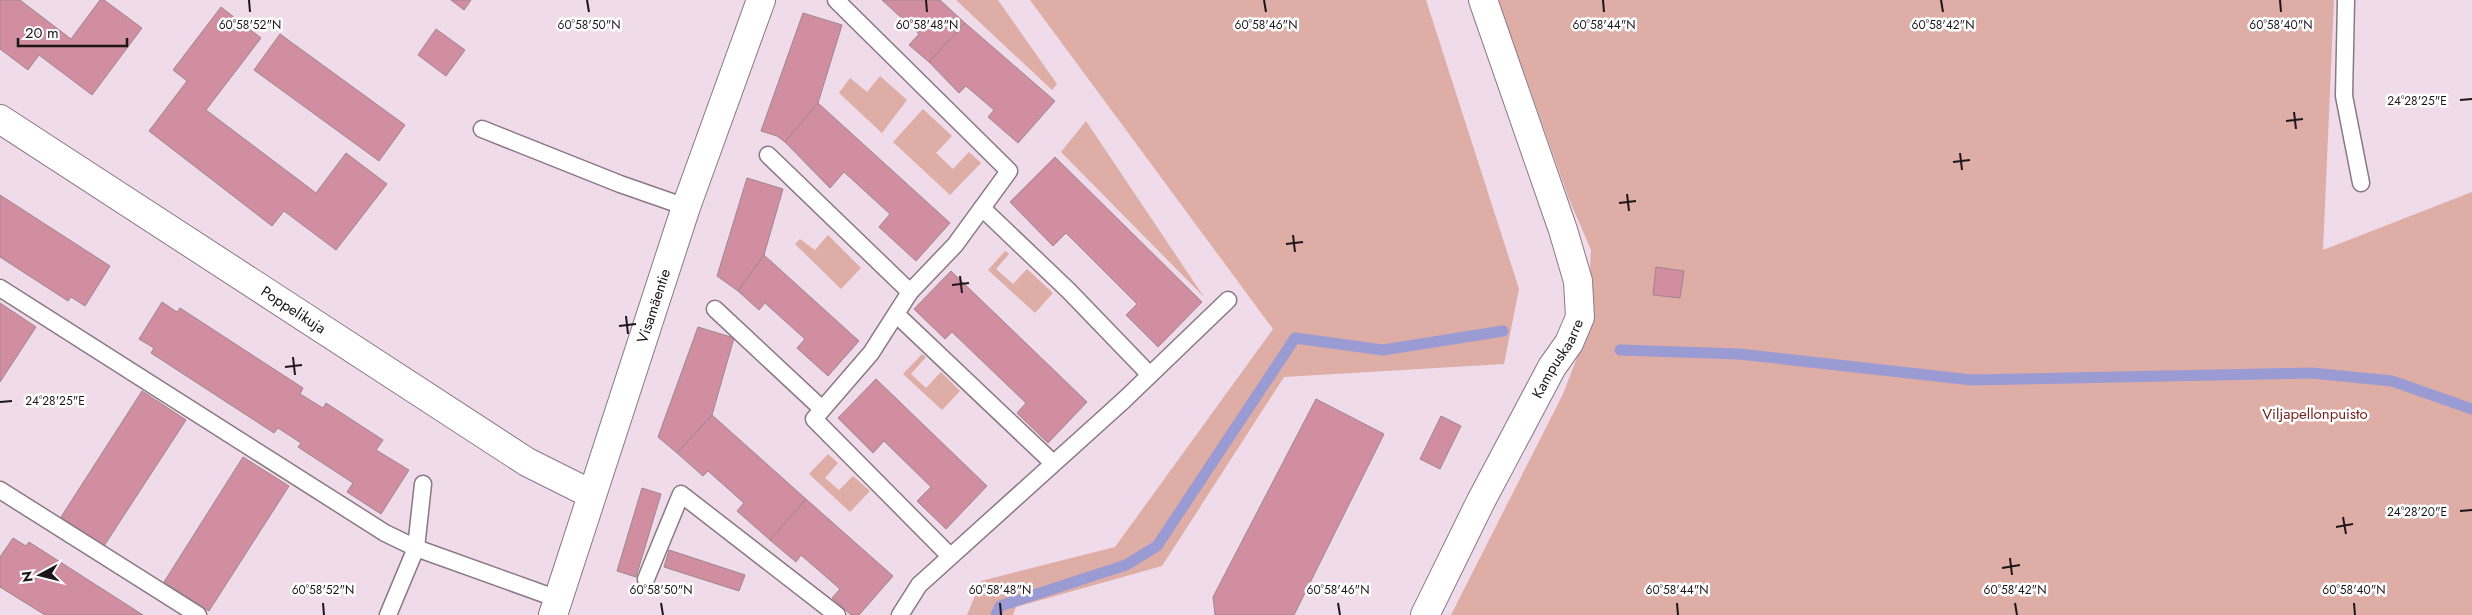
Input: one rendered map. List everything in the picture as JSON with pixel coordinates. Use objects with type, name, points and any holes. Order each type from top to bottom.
[{"type":"street","name":"Visamäentie","points":[[555,607],[686,207],[761,0]]},
{"type":"street","name":"Kampuskaarre","points":[[1425,615],[1481,501],[1552,367],[1569,342],[1580,317],[1578,281],[1563,230],[1483,0]]},
{"type":"street","name":"Poppelikuja","points":[[0,119],[527,462],[591,494]]},
{"type":"lane","points":[[836,0],[1009,170],[955,245],[910,292],[871,353],[814,418],[950,556]]},
{"type":"lane","points":[[2346,0],[2344,96],[2362,183]]},
{"type":"lane","points":[[482,129],[620,184],[686,207]]},
{"type":"lane","points":[[768,155],[910,292]]},
{"type":"lane","points":[[982,208],[1069,291],[1150,375]]},
{"type":"lane","points":[[0,288],[385,533],[555,607]]},
{"type":"lane","points":[[900,615],[919,584],[1150,375],[1228,300]]},
{"type":"lane","points":[[715,309],[821,408]]},
{"type":"lane","points":[[897,315],[1053,463]]},
{"type":"lane","points":[[388,615],[416,548],[423,484]]},
{"type":"lane","points":[[0,490],[198,615]]},
{"type":"lane","points":[[646,579],[681,494],[837,615]]},
{"type":"green space","points":[[956,0],[998,0],[1057,84],[1052,90]]},
{"type":"green space","points":[[1030,0],[1426,0],[1519,289],[1504,364],[1284,377],[1162,566],[1016,607],[1013,615],[967,615],[981,581],[1115,547],[1273,329]]},
{"type":"green space","name":"Viljapellonpuisto","points":[[1498,0],[2334,0],[2323,250],[2472,192],[2472,615],[1451,615],[1563,394],[1586,334],[1591,250],[1569,199]]},
{"type":"green space","points":[[880,76],[907,100],[882,133],[839,93],[850,78],[867,92]]},
{"type":"green space","points":[[923,109],[952,136],[936,153],[953,169],[969,152],[981,163],[950,195],[893,142]]},
{"type":"green space","points":[[1086,121],[1204,297],[1061,152]]},
{"type":"green space","points":[[828,235],[861,268],[841,289],[795,244],[800,239],[815,250]]},
{"type":"green space","points":[[1005,251],[1009,254],[996,269],[1013,284],[1027,269],[1053,293],[1035,313],[988,270]]},
{"type":"green space","points":[[922,354],[926,357],[911,374],[926,388],[941,372],[960,391],[942,410],[903,374]]},
{"type":"green space","points":[[828,454],[838,463],[825,478],[839,490],[853,476],[870,491],[850,512],[809,474]]},
{"type":"building","points":[[0,0],[20,0],[71,39],[100,0],[104,0],[142,28],[92,95],[39,55],[28,70],[0,49]]},
{"type":"building","points":[[451,0],[471,0],[464,10]]},
{"type":"building","points":[[882,0],[940,0],[965,23],[929,62],[909,45],[919,34]]},
{"type":"building","points":[[221,7],[261,38],[206,110],[316,193],[346,153],[387,184],[336,250],[284,211],[272,226],[149,131],[187,81],[173,70]]},
{"type":"building","points":[[803,13],[842,25],[818,103],[785,142],[777,136],[761,131]]},
{"type":"building","points":[[965,23],[1055,101],[1018,143],[988,117],[994,110],[966,86],[959,93],[929,62]]},
{"type":"building","points":[[436,29],[465,50],[446,76],[418,55]]},
{"type":"building","points":[[280,34],[405,125],[379,161],[254,70]]},
{"type":"building","points":[[818,103],[950,223],[916,261],[879,227],[890,214],[844,172],[830,188],[785,142]]},
{"type":"building","points":[[1055,157],[1202,302],[1158,347],[1126,315],[1137,304],[1066,233],[1053,246],[1010,202]]},
{"type":"building","points":[[747,178],[783,189],[764,255],[738,291],[717,276]]},
{"type":"building","points":[[0,195],[110,266],[85,306],[71,297],[68,301],[0,257]]},
{"type":"building","points":[[764,255],[859,341],[828,376],[797,348],[805,339],[765,303],[759,310],[738,291]]},
{"type":"building","points":[[1656,267],[1684,271],[1680,298],[1653,295]]},
{"type":"building","points":[[951,271],[1087,402],[1048,443],[1017,413],[1026,403],[952,332],[945,339],[914,309]]},
{"type":"building","points":[[162,302],[177,312],[180,308],[303,388],[300,394],[323,408],[326,403],[383,440],[376,450],[409,470],[381,514],[347,492],[353,483],[298,447],[301,443],[278,428],[274,433],[151,353],[154,348],[139,339]]},
{"type":"building","points":[[0,303],[36,327],[0,382]]},
{"type":"building","points":[[698,327],[734,338],[712,415],[677,453],[658,437]]},
{"type":"building","points":[[876,379],[987,486],[946,529],[917,501],[931,487],[884,441],[873,453],[838,418]]},
{"type":"building","points":[[142,391],[186,420],[104,546],[61,517]]},
{"type":"building","points":[[1316,399],[1384,434],[1294,615],[1215,615],[1213,597]]},
{"type":"building","points":[[712,415],[806,499],[770,540],[737,511],[744,503],[708,471],[703,476],[677,453]]},
{"type":"building","points":[[1441,416],[1461,426],[1440,469],[1420,459]]},
{"type":"building","points":[[243,457],[289,486],[209,611],[164,582]]},
{"type":"building","points":[[642,488],[661,494],[636,577],[617,571]]},
{"type":"building","points":[[806,499],[893,576],[859,615],[851,615],[832,598],[840,589],[801,555],[796,562],[770,540]]},
{"type":"building","points":[[13,538],[26,546],[29,542],[143,615],[45,615],[0,587],[0,557]]},
{"type":"building","points":[[669,550],[745,575],[739,591],[664,567]]},
{"type":"waterway","points":[[996,615],[1000,606],[1126,565],[1157,546],[1295,338],[1383,350],[1503,331]]},
{"type":"waterway","points":[[1620,350],[1739,354],[1972,380],[2312,373],[2392,381],[2472,409]]}]
